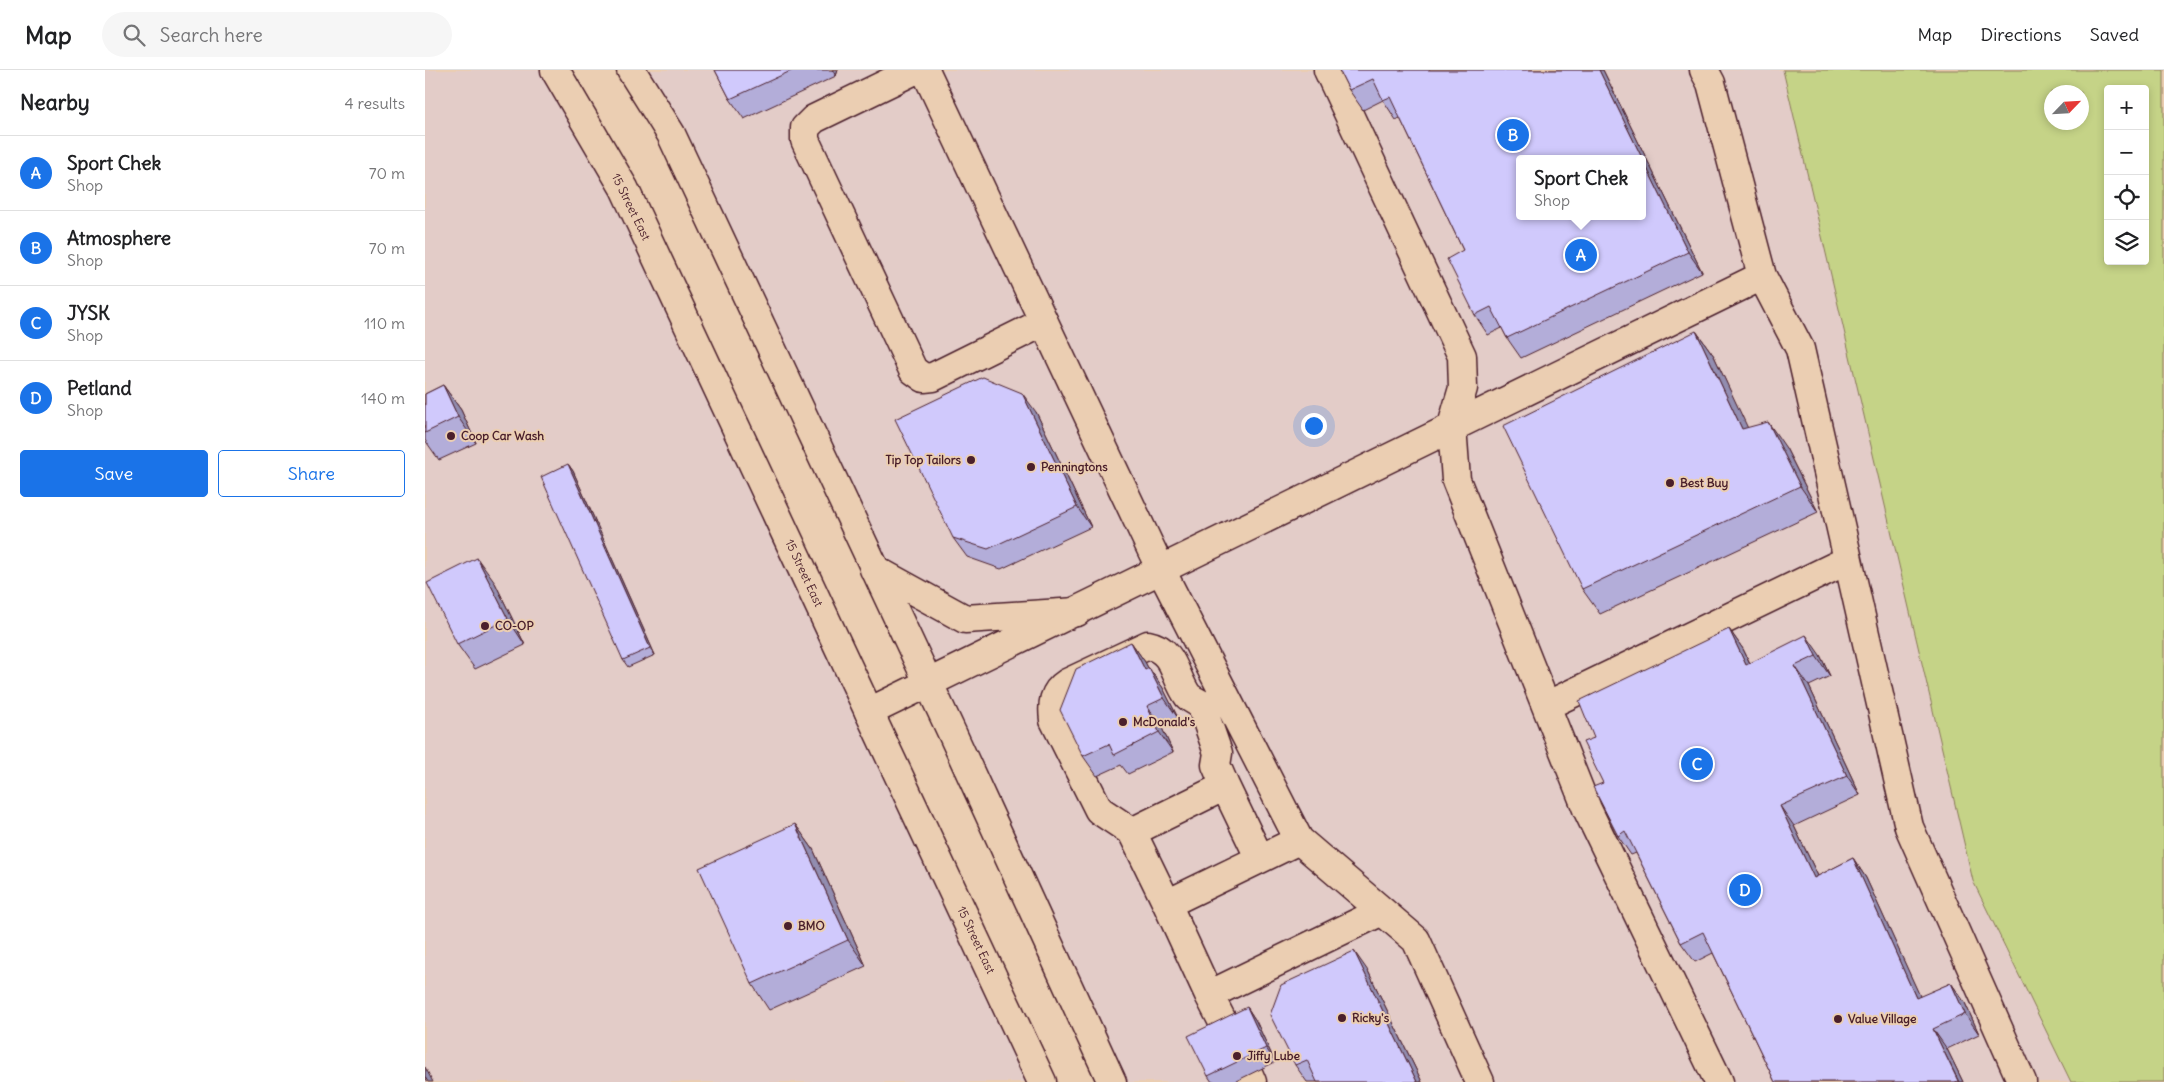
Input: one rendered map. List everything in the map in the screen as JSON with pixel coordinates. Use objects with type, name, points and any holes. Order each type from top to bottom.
[{"type":"main road","name":"15 Street East","points":[[555,70],[623,188],[1042,1082]]},
{"type":"main road","points":[[631,70],[671,134],[929,683],[1112,1082]]},
{"type":"main road","points":[[915,70],[814,120],[805,128],[805,140],[913,370],[923,378],[933,377],[1044,322]]},
{"type":"main road","points":[[925,70],[1161,570],[1299,840],[1416,940],[1480,1082]]},
{"type":"main road","points":[[1327,70],[1462,356],[1463,388],[1452,426],[1456,480],[1587,809],[1719,1082]]},
{"type":"main road","points":[[1704,70],[1711,83],[1762,276],[1799,349],[1909,827],[2022,1082]]},
{"type":"main road","points":[[869,712],[1762,276]]},
{"type":"main road","points":[[1546,706],[1847,560]]},
{"type":"main road","points":[[874,569],[965,619],[1077,612]]},
{"type":"main road","points":[[1229,1034],[1133,832],[1099,810],[1053,720],[1052,707],[1059,688],[1149,645],[1164,651],[1189,697],[1201,704],[1218,753],[1220,776],[1260,859]]},
{"type":"main road","points":[[1133,832],[1220,776]]},
{"type":"main road","points":[[1167,904],[1299,840]]},
{"type":"main road","points":[[1209,995],[1382,911]]},
{"type":"shaded area","points":[[425,70],[555,70],[1031,1082],[425,1082]]},
{"type":"shaded area","points":[[631,70],[1783,70],[1973,881],[2071,1082],[1112,1082]]},
{"type":"green space","points":[[1783,70],[2164,70],[2164,1082],[2071,1082],[1973,881]]},
{"type":"building","points":[[715,70],[793,70],[730,99]]},
{"type":"building","points":[[1339,70],[1599,70],[1641,155],[1516,155],[1516,220],[1646,220],[1646,166],[1688,252],[1507,338],[1491,307],[1475,315],[1447,259],[1463,250],[1390,97],[1383,100],[1373,79],[1349,90]]},
{"type":"building","name":"Best Buy","points":[[1696,331],[1742,429],[1768,422],[1800,486],[1582,589],[1503,426]]},
{"type":"building","points":[[983,377],[1022,393],[1077,507],[988,549],[953,538],[895,419]]},
{"type":"building","points":[[443,385],[458,417],[425,433],[425,394]]},
{"type":"building","points":[[568,464],[650,648],[623,660],[541,477]]},
{"type":"building","points":[[477,558],[508,619],[457,644],[427,583]]},
{"type":"building","points":[[1729,629],[1746,665],[1806,635],[1816,656],[1795,666],[1847,776],[1780,806],[1814,878],[1853,858],[1916,998],[1951,983],[1965,1014],[1933,1029],[1958,1081],[1775,1082],[1703,932],[1681,943],[1625,831],[1618,836],[1593,787],[1603,783],[1583,742],[1594,738],[1579,701]]},
{"type":"building","name":"McDonald's","points":[[1131,642],[1145,670],[1149,668],[1164,698],[1147,706],[1159,732],[1114,755],[1109,744],[1083,756],[1060,710],[1076,669]]},
{"type":"building","points":[[795,824],[848,940],[752,984],[699,868]]},
{"type":"building","points":[[1354,951],[1417,1082],[1317,1082],[1307,1060],[1295,1065],[1270,1015],[1281,985]]},
{"type":"building","points":[[1247,1007],[1266,1048],[1208,1076],[1188,1036]]},
{"type":"place","name":"Atmosphere","points":[[1513,135]]},
{"type":"place","name":"Sport Chek","points":[[1581,255]]},
{"type":"place","name":"Coop Car Wash","points":[[451,436]]},
{"type":"place","name":"Tip Top Tailors","points":[[971,460]]},
{"type":"place","name":"Penningtons","points":[[1031,467]]},
{"type":"place","name":"Best Buy","points":[[1670,483]]},
{"type":"place","name":"CO-OP","points":[[485,626]]},
{"type":"place","name":"McDonald's","points":[[1123,722]]},
{"type":"place","name":"JYSK","points":[[1697,764]]},
{"type":"place","name":"Petland","points":[[1745,890]]},
{"type":"place","name":"BMO","points":[[788,926]]},
{"type":"place","name":"Ricky's","points":[[1342,1018]]},
{"type":"place","name":"Value Village","points":[[1838,1019]]},
{"type":"place","name":"Jiffy Lube","points":[[1237,1056]]}]
